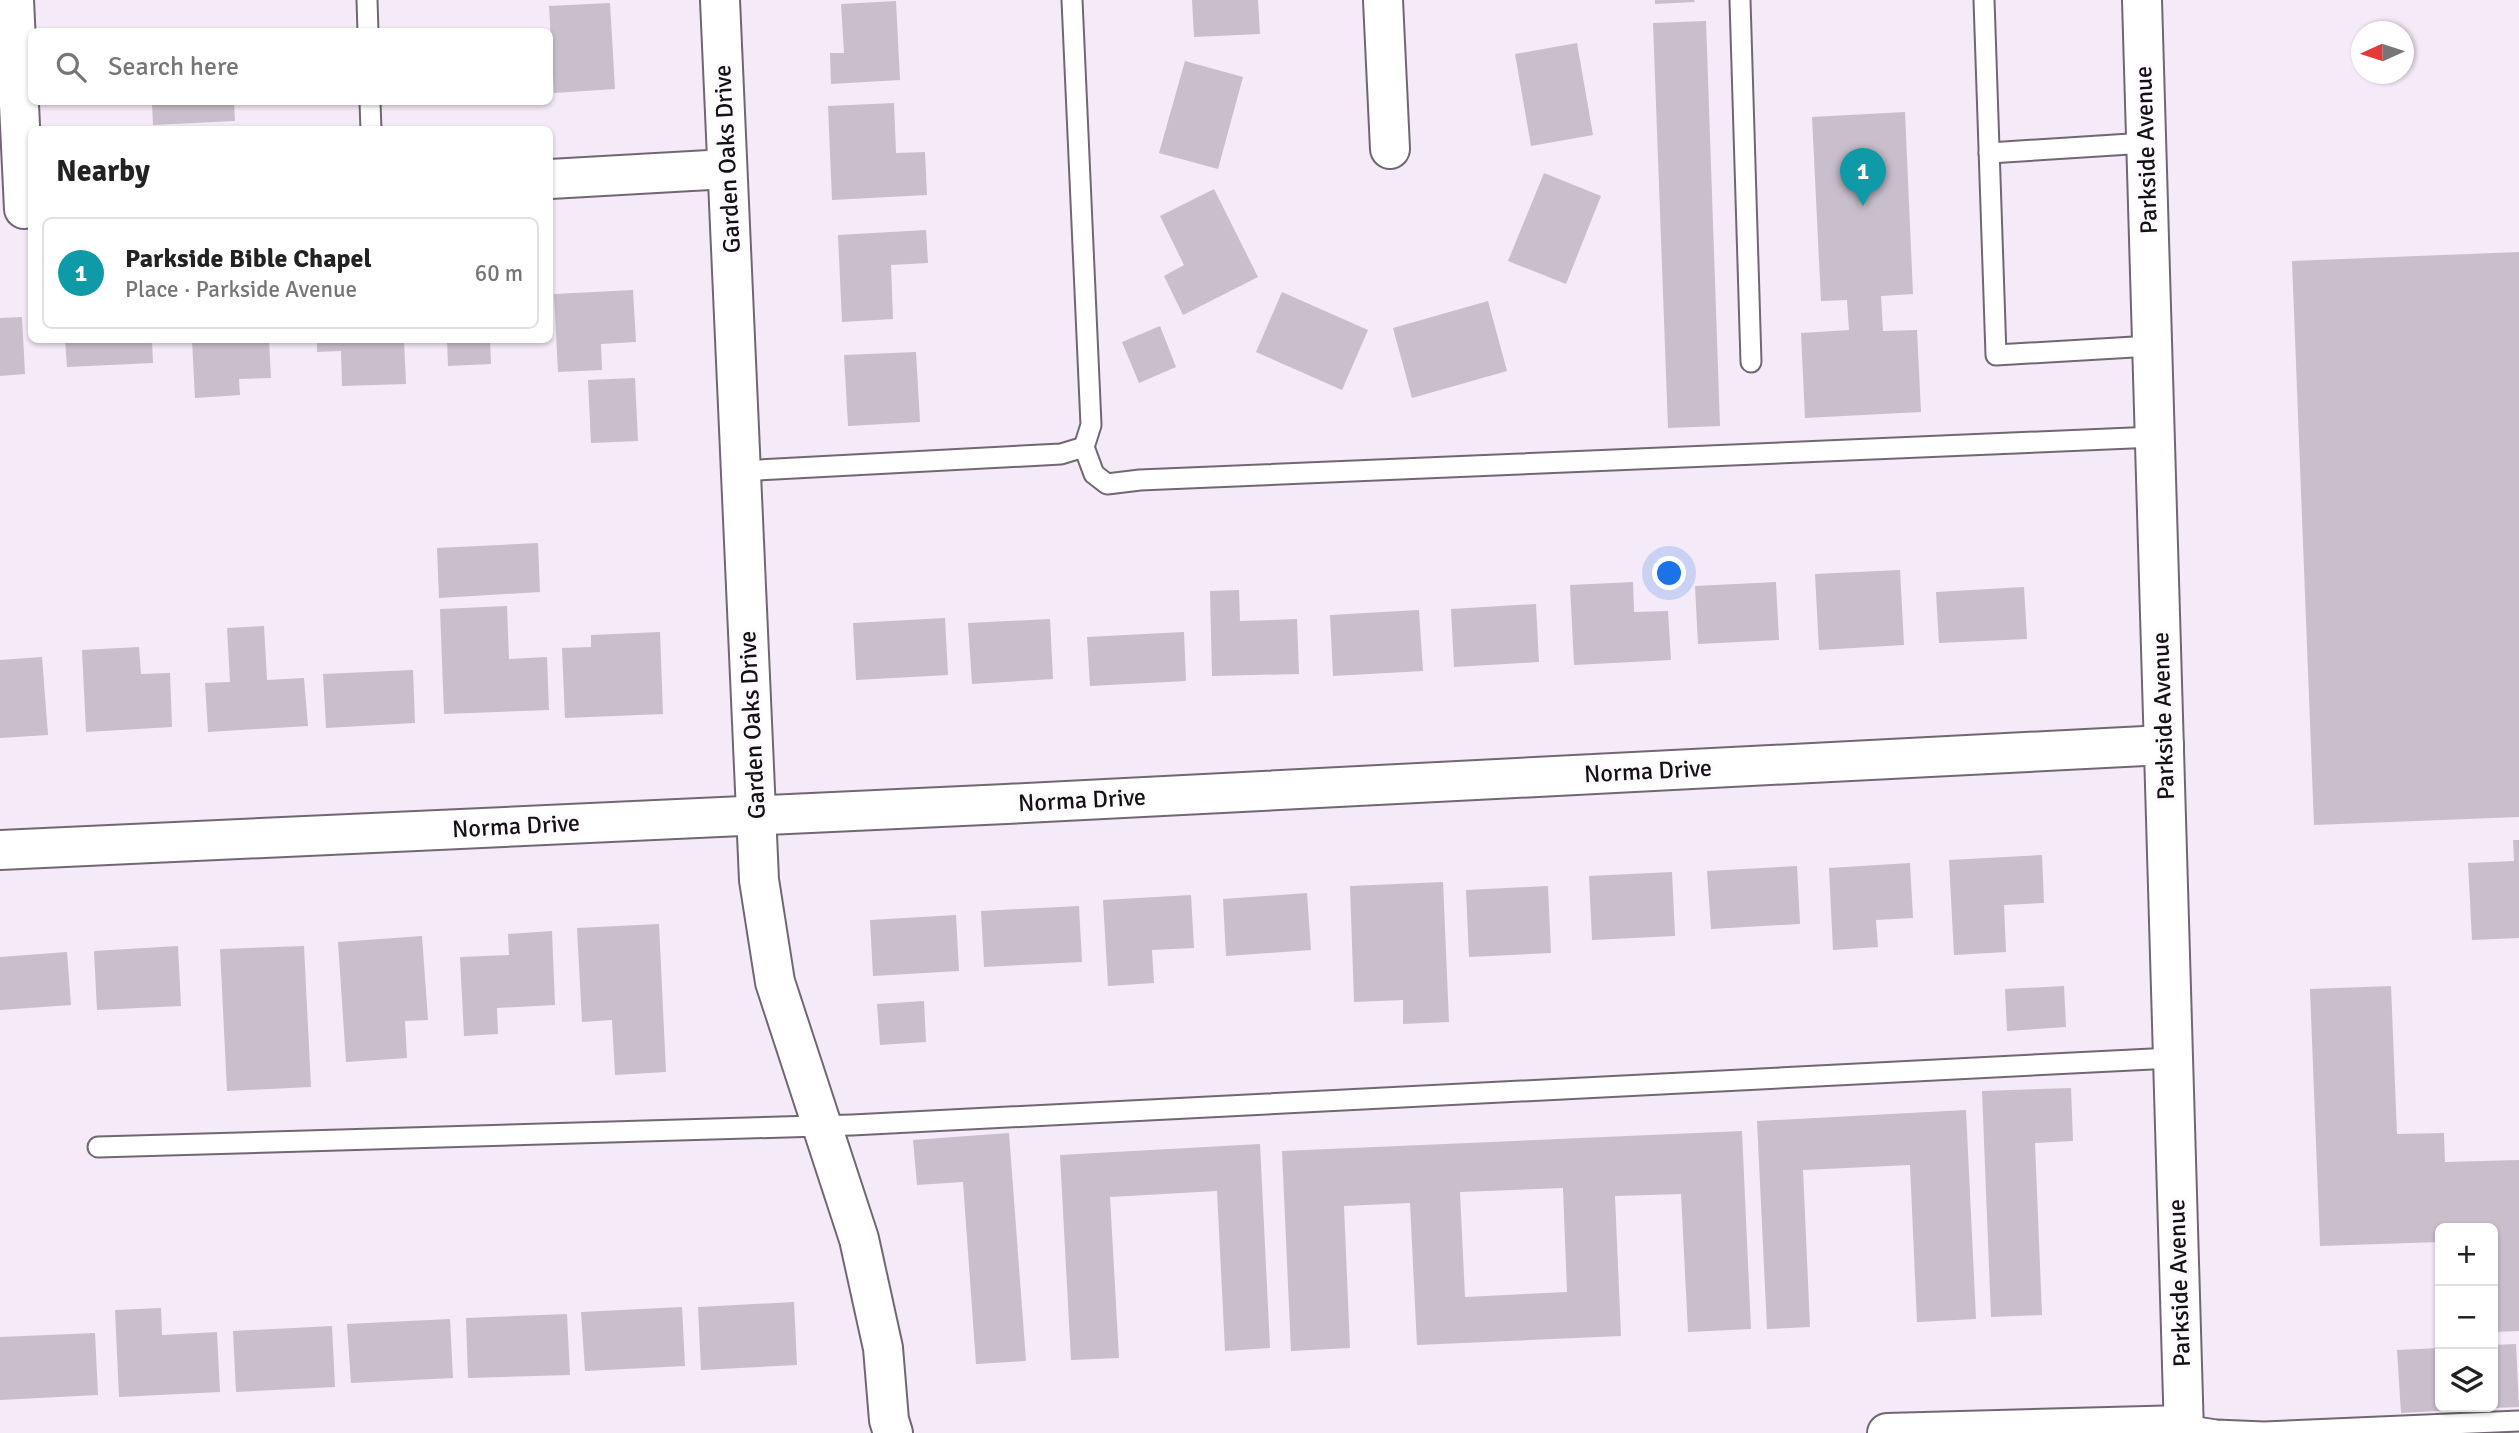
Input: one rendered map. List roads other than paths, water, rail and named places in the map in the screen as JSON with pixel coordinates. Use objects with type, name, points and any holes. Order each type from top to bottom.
[{"type":"street","points":[[14,0],[18,209]]},
{"type":"street","name":"Garden Oaks Drive","points":[[720,0],[759,880],[775,982],[859,1239],[883,1348],[892,1433]]},
{"type":"street","points":[[1383,0],[1390,149]]},
{"type":"street","name":"Parkside Avenue","points":[[2142,0],[2184,1429]]},
{"type":"street","points":[[553,180],[727,169]]},
{"type":"street","name":"Norma Drive","points":[[0,850],[2164,745]]},
{"type":"street","points":[[1887,1433],[2184,1429]]},
{"type":"lane","points":[[367,0],[368,28]]},
{"type":"lane","points":[[1072,0],[1091,425],[1084,447],[1094,474],[1107,484],[2155,437]]},
{"type":"lane","points":[[1740,0],[1751,362]]},
{"type":"lane","points":[[1984,0],[1996,355],[2151,346]]},
{"type":"lane","points":[[370,105],[371,126]]},
{"type":"lane","points":[[1989,153],[2146,143]]},
{"type":"lane","points":[[740,471],[1061,454],[1084,447]]},
{"type":"lane","points":[[99,1147],[821,1126],[2172,1058]]},
{"type":"lane","points":[[2184,1429],[2264,1432],[2519,1422]]},
{"type":"place","name":"Parkside Bible Chapel","points":[[1863,206]]}]
